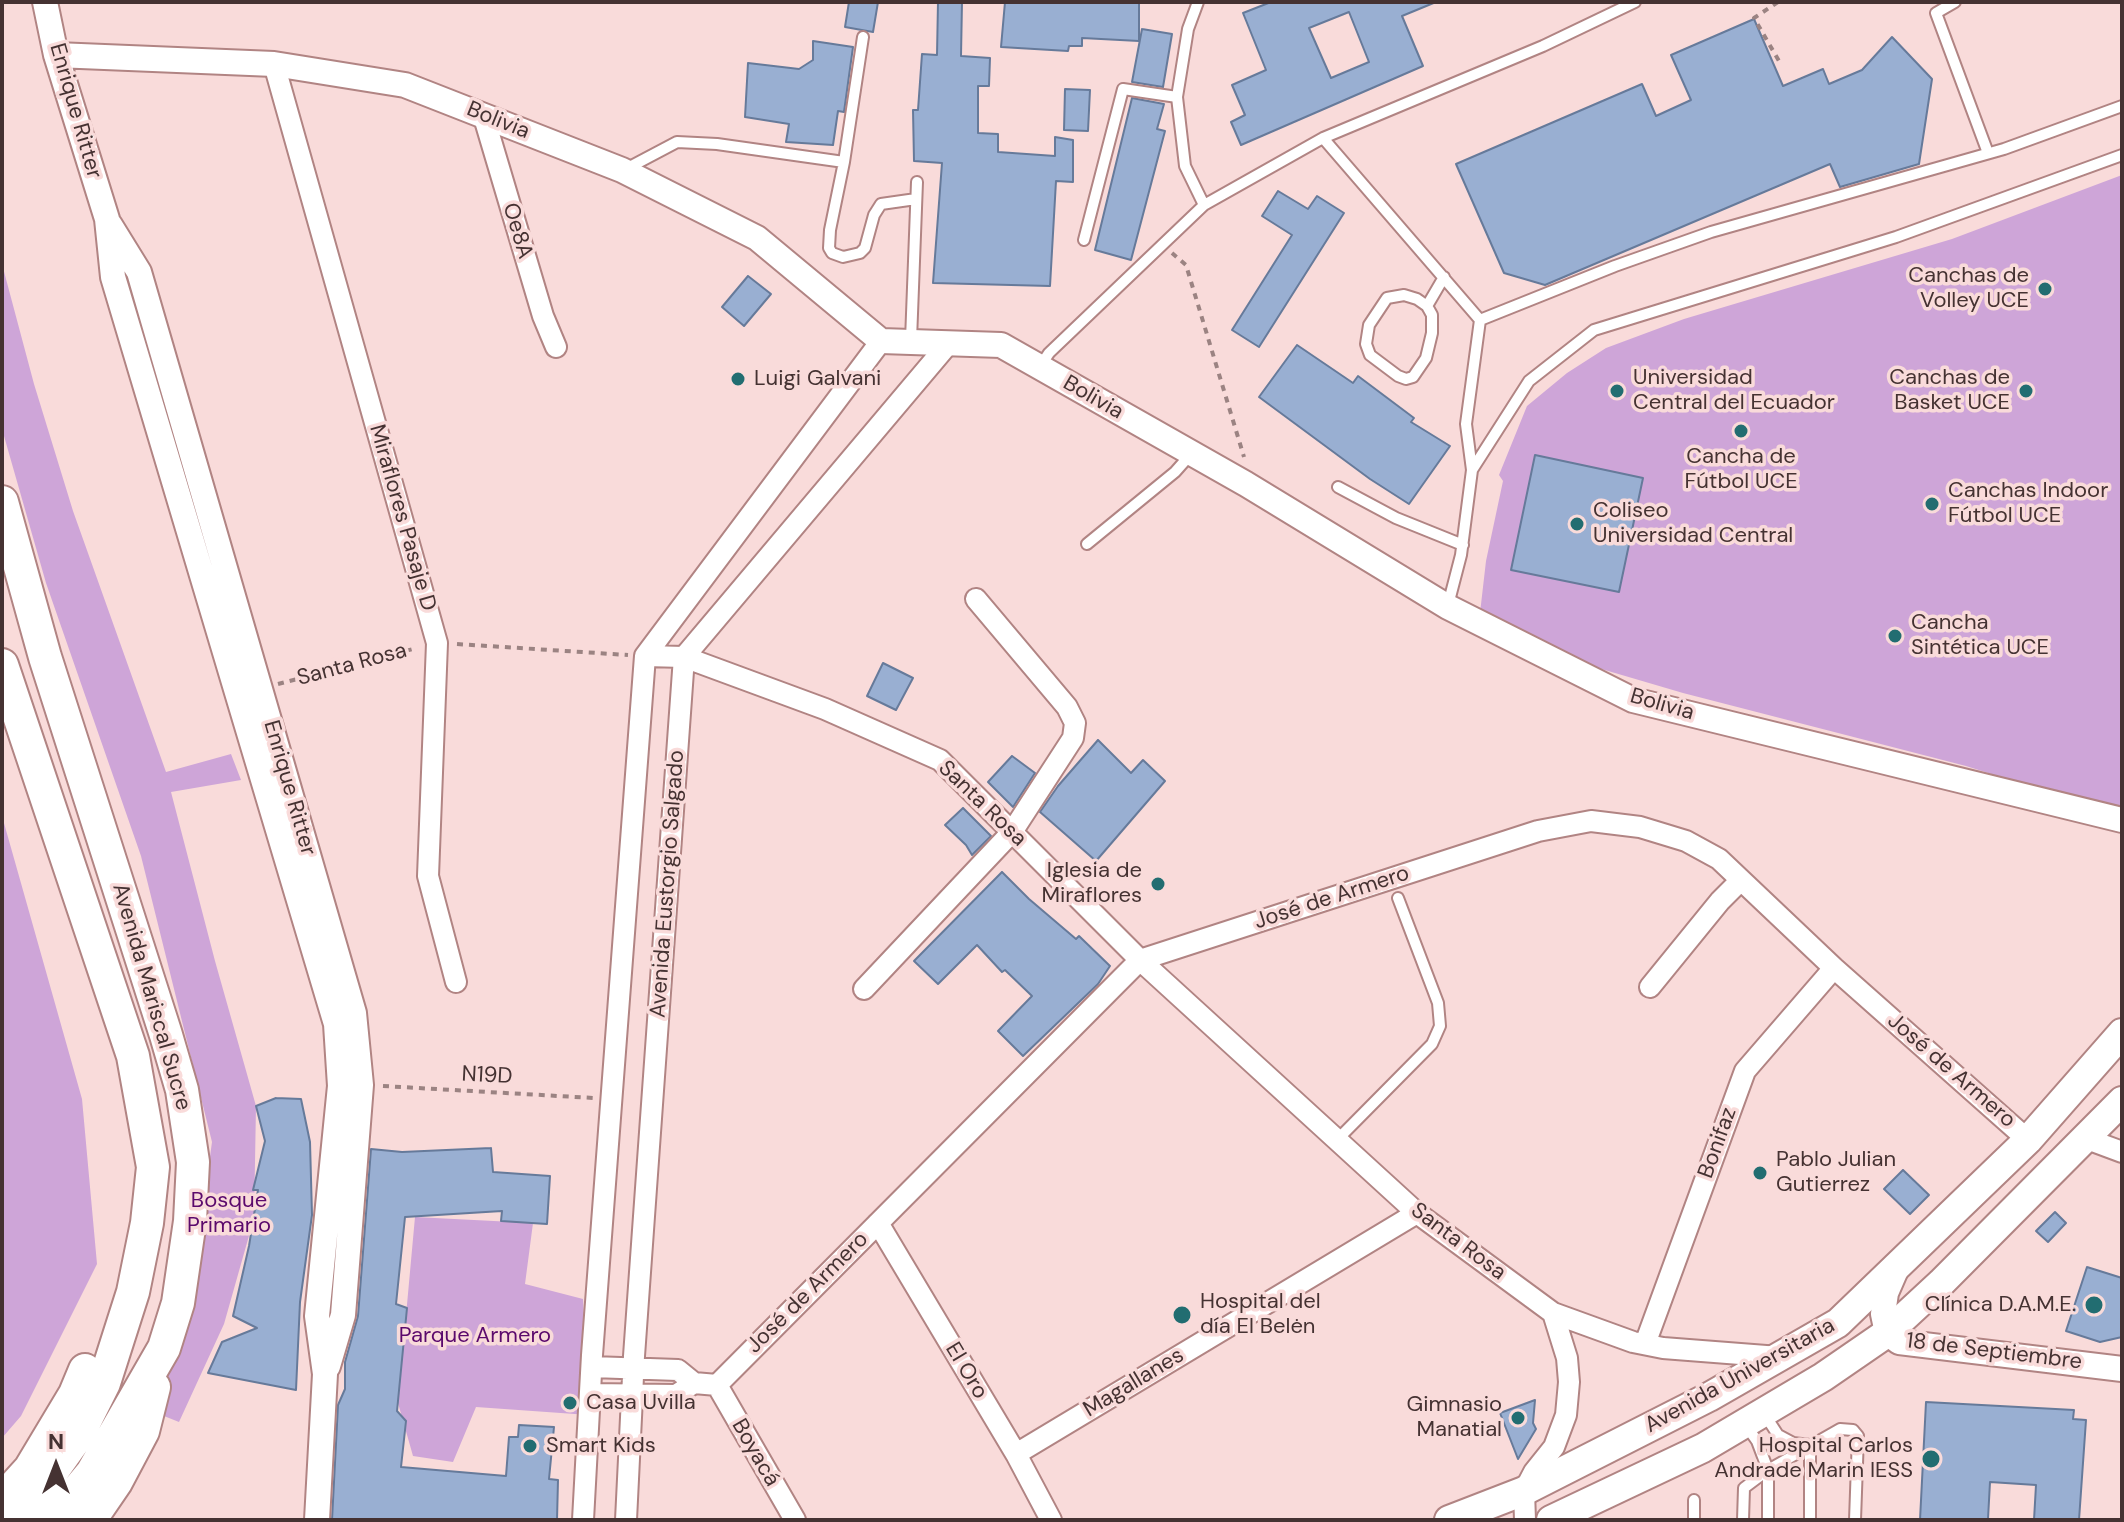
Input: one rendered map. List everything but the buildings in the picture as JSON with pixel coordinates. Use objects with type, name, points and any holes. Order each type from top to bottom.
[{"type":"main road","name":"Avenida Mariscal Sucre","points":[[2,502],[45,657],[161,1019],[182,1090],[192,1144],[193,1183],[178,1303],[164,1348],[92,1473],[53,1520]]},
{"type":"main road","name":"Avenida Mariscal Sucre","points":[[2,665],[133,1056],[153,1167],[147,1223],[133,1292],[104,1383],[78,1435],[14,1520]]},
{"type":"main road","points":[[2,1500],[30,1469],[75,1394],[125,1257],[136,1170],[124,1088],[98,996],[79,897]]},
{"type":"main road","points":[[125,1031],[161,1019]]},
{"type":"main road","name":"Avenida Universitaria","points":[[1449,1520],[1524,1491],[1783,1357],[1838,1323],[2028,1140],[2122,1033]]},
{"type":"main road","name":"Avenida Universitaria","points":[[1557,1519],[1703,1448],[1755,1419],[1887,1333],[2087,1139],[2122,1101]]},
{"type":"main road","points":[[90,1520],[116,1482],[143,1431],[164,1348]]},
{"type":"street","name":"Enrique Ritter","points":[[45,2],[56,55],[107,219],[113,277],[336,1024],[340,1086],[317,1316],[325,1374],[317,1520]]},
{"type":"street","name":"Bolivia","points":[[56,55],[274,64],[405,85],[622,170],[757,238],[881,341],[1001,345],[1246,484],[1448,607],[1633,700],[2122,820]]},
{"type":"street","name":"Miraflores Pasaje D","points":[[274,64],[437,643],[428,876],[456,982]]},
{"type":"street","name":"Oe8A","points":[[483,114],[543,316],[556,347]]},
{"type":"street","name":"Enrique Ritter","points":[[107,219],[139,272],[354,1013],[361,1085],[343,1315],[325,1374]]},
{"type":"street","points":[[645,656],[881,341]]},
{"type":"street","points":[[684,657],[949,343]]},
{"type":"street","points":[[864,989],[1012,832],[1073,738],[1075,723],[1067,707],[976,599]]},
{"type":"street","name":"Santa Rosa","points":[[645,656],[684,657],[825,709],[940,760],[1140,960],[1417,1213],[1553,1313],[1645,1344],[1720,1354],[1783,1357]]},
{"type":"street","name":"Avenida Eustorgio Salgado","points":[[583,1520],[645,656]]},
{"type":"street","name":"Avenida Eustorgio Salgado","points":[[626,1520],[684,657]]},
{"type":"street","name":"José de Armero","points":[[717,1385],[1140,960],[1538,831],[1591,821],[1640,827],[1686,841],[1719,859],[1834,968],[2028,1140]]},
{"type":"street","points":[[1650,987],[1741,880]]},
{"type":"street","name":"Bonifaz","points":[[1645,1344],[1745,1071],[1834,968]]},
{"type":"street","points":[[2087,1139],[2122,1152]]},
{"type":"street","name":"Magallanes","points":[[1016,1454],[1417,1213]]},
{"type":"street","name":"El Oro","points":[[878,1223],[1016,1454],[1051,1520]]},
{"type":"street","name":"18 de Septiembre","points":[[1896,1270],[1886,1293],[1883,1314],[1887,1333],[1899,1342],[2122,1369]]},
{"type":"street","points":[[1525,1520],[1524,1491],[1534,1472],[1554,1447],[1566,1415],[1569,1382],[1567,1356],[1553,1313]]},
{"type":"street","points":[[592,1367],[678,1370],[694,1383],[717,1385]]},
{"type":"street","points":[[590,1394],[676,1395],[694,1383]]},
{"type":"street","name":"Boyacá","points":[[717,1385],[795,1520]]},
{"type":"lane","points":[[1198,2],[1188,29],[1177,97],[1185,166],[1204,205]]},
{"type":"lane","points":[[1039,366],[1204,205],[1323,138],[1543,46],[1635,2]]},
{"type":"lane","points":[[1955,2],[1936,13],[1988,153]]},
{"type":"lane","points":[[863,37],[829,248],[838,256],[856,256],[865,248],[874,215],[881,204],[916,199]]},
{"type":"lane","points":[[1084,240],[1123,89],[1177,97]]},
{"type":"lane","points":[[1480,320],[1615,266],[1711,232],[1988,153],[2122,106]]},
{"type":"lane","points":[[1323,138],[1480,320],[1466,424],[1472,470],[1463,545],[1448,607]]},
{"type":"lane","points":[[622,170],[677,142],[717,144],[844,162]]},
{"type":"lane","points":[[1472,470],[1529,381],[1594,330],[1896,237],[2122,155]]},
{"type":"lane","points":[[911,340],[917,182]]},
{"type":"lane","points":[[1427,306],[1444,277]]},
{"type":"lane","points":[[1404,295],[1427,306],[1432,315],[1432,333],[1426,358],[1413,377],[1398,376],[1370,355],[1366,344],[1369,325],[1387,298],[1404,295]]},
{"type":"lane","points":[[1087,544],[1175,472],[1191,454]]},
{"type":"lane","points":[[1338,487],[1396,518],[1463,545]]},
{"type":"lane","points":[[1337,1140],[1432,1044],[1440,1026],[1438,1003],[1398,898]]},
{"type":"lane","points":[[1755,1419],[1793,1443],[1810,1445]]},
{"type":"lane","points":[[1755,1419],[1757,1441],[1768,1470],[1768,1520]]},
{"type":"lane","points":[[1743,1520],[1744,1488],[1810,1445],[1840,1429],[1849,1429],[1857,1433],[1855,1520]]},
{"type":"lane","points":[[1810,1445],[1810,1520]]},
{"type":"lane","points":[[1694,1500],[1694,1520]]},
{"type":"path","points":[[1778,2],[1754,18],[1779,61]]},
{"type":"path","points":[[1161,245],[1186,265],[1244,463]]},
{"type":"path","name":"Santa Rosa","points":[[260,689],[437,643],[645,656]]},
{"type":"path","name":"N19D","points":[[361,1085],[611,1099]]},
{"type":"green space","points":[[2122,175],[2122,810],[1598,668],[1533,645],[1480,613],[1486,561],[1503,481],[1499,475],[1527,406],[1567,373],[1606,348],[1684,319],[1952,239]]},
{"type":"green space","name":"Bosque Primario","points":[[2,264],[73,511],[166,772],[231,754],[241,780],[171,792],[256,1106],[254,1218],[224,1324],[179,1422],[149,1410],[198,1244],[212,1142],[141,856],[46,583],[2,429]]},
{"type":"green space","points":[[2,816],[82,1099],[97,1264],[21,1416],[2,1438]]},
{"type":"green space","name":"Parque Armero","points":[[415,1217],[533,1223],[525,1284],[583,1299],[589,1415],[476,1407],[453,1462],[413,1456],[398,1403]]},
{"type":"place","name":"Canchas de Volley UCE","points":[[2045,289]]},
{"type":"place","name":"Luigi Galvani","points":[[738,379]]},
{"type":"place","name":"Universidad Central del Ecuador","points":[[1617,391]]},
{"type":"place","name":"Canchas de Basket UCE","points":[[2026,391]]},
{"type":"place","name":"Cancha de Fútbol UCE","points":[[1741,431]]},
{"type":"place","name":"Canchas Indoor Fútbol UCE","points":[[1932,504]]},
{"type":"place","name":"Coliseo Universidad Central","points":[[1577,524]]},
{"type":"place","name":"Cancha Sintética UCE","points":[[1895,636]]},
{"type":"place","name":"Iglesia de Miraflores","points":[[1158,884]]},
{"type":"place","name":"Pablo Julian Gutierrez","points":[[1760,1173]]},
{"type":"place","name":"Clínica D.A.M.E.","points":[[2094,1305]]},
{"type":"place","name":"Hospital del día El Belėn","points":[[1182,1315]]},
{"type":"place","name":"Casa Uvilla","points":[[570,1403]]},
{"type":"place","name":"Gimnasio Manatial","points":[[1518,1418]]},
{"type":"place","name":"Smart Kids","points":[[530,1446]]},
{"type":"place","name":"Hospital Carlos Andrade Marin IESS","points":[[1931,1459]]}]
